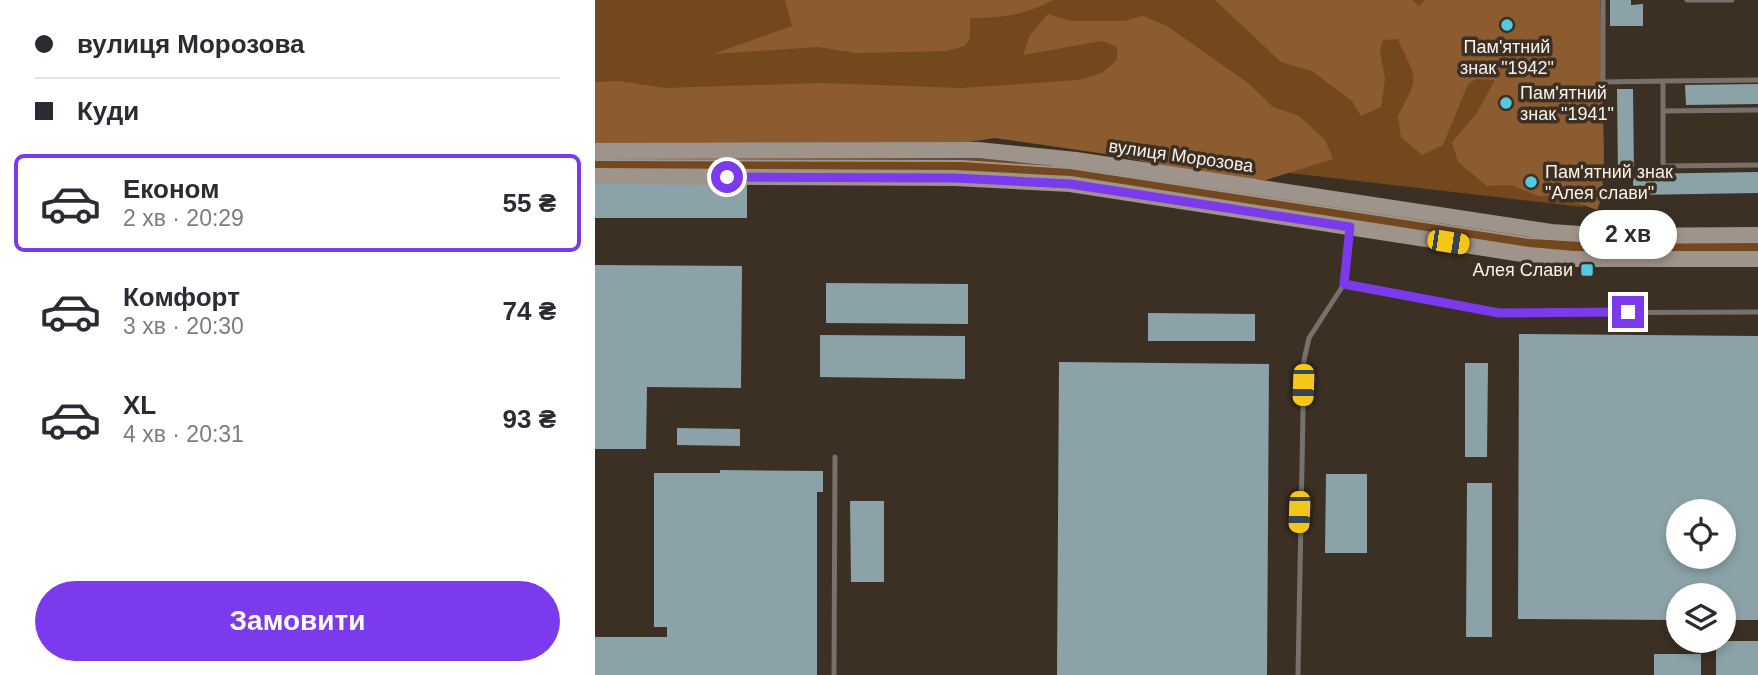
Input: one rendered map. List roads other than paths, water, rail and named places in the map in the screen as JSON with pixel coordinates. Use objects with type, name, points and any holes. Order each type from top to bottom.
[{"type":"main road","name":"вулиця Морозова","points":[[595,151],[978,150],[1088,162],[1551,232],[1609,236],[1758,234]]},
{"type":"main road","points":[[595,176],[955,178],[1070,184],[1573,259],[1758,259]]},
{"type":"lane","points":[[1603,0],[1603,82],[1758,80]]},
{"type":"lane","points":[[1687,0],[1732,0]]},
{"type":"lane","points":[[1663,82],[1663,166],[1758,165]]},
{"type":"lane","points":[[1663,111],[1758,110]]},
{"type":"lane","points":[[1298,675],[1304,360],[1310,338],[1344,284],[1350,227]]},
{"type":"lane","points":[[1344,284],[1499,313],[1758,312]]},
{"type":"lane","points":[[834,675],[835,457]]},
{"type":"tram line","points":[[595,160],[962,161],[1070,168],[1529,238],[1620,242],[1758,242]]},
{"type":"place","name":"Пам'ятний знак \"1942\"","points":[[1507,25]]},
{"type":"place","name":"Пам'ятний знак \"1941\"","points":[[1506,103]]},
{"type":"place","name":"Пам'ятний знак \"Алея слави\"","points":[[1531,182]]},
{"type":"place","name":"Aлея Слави","points":[[1587,270]]}]
